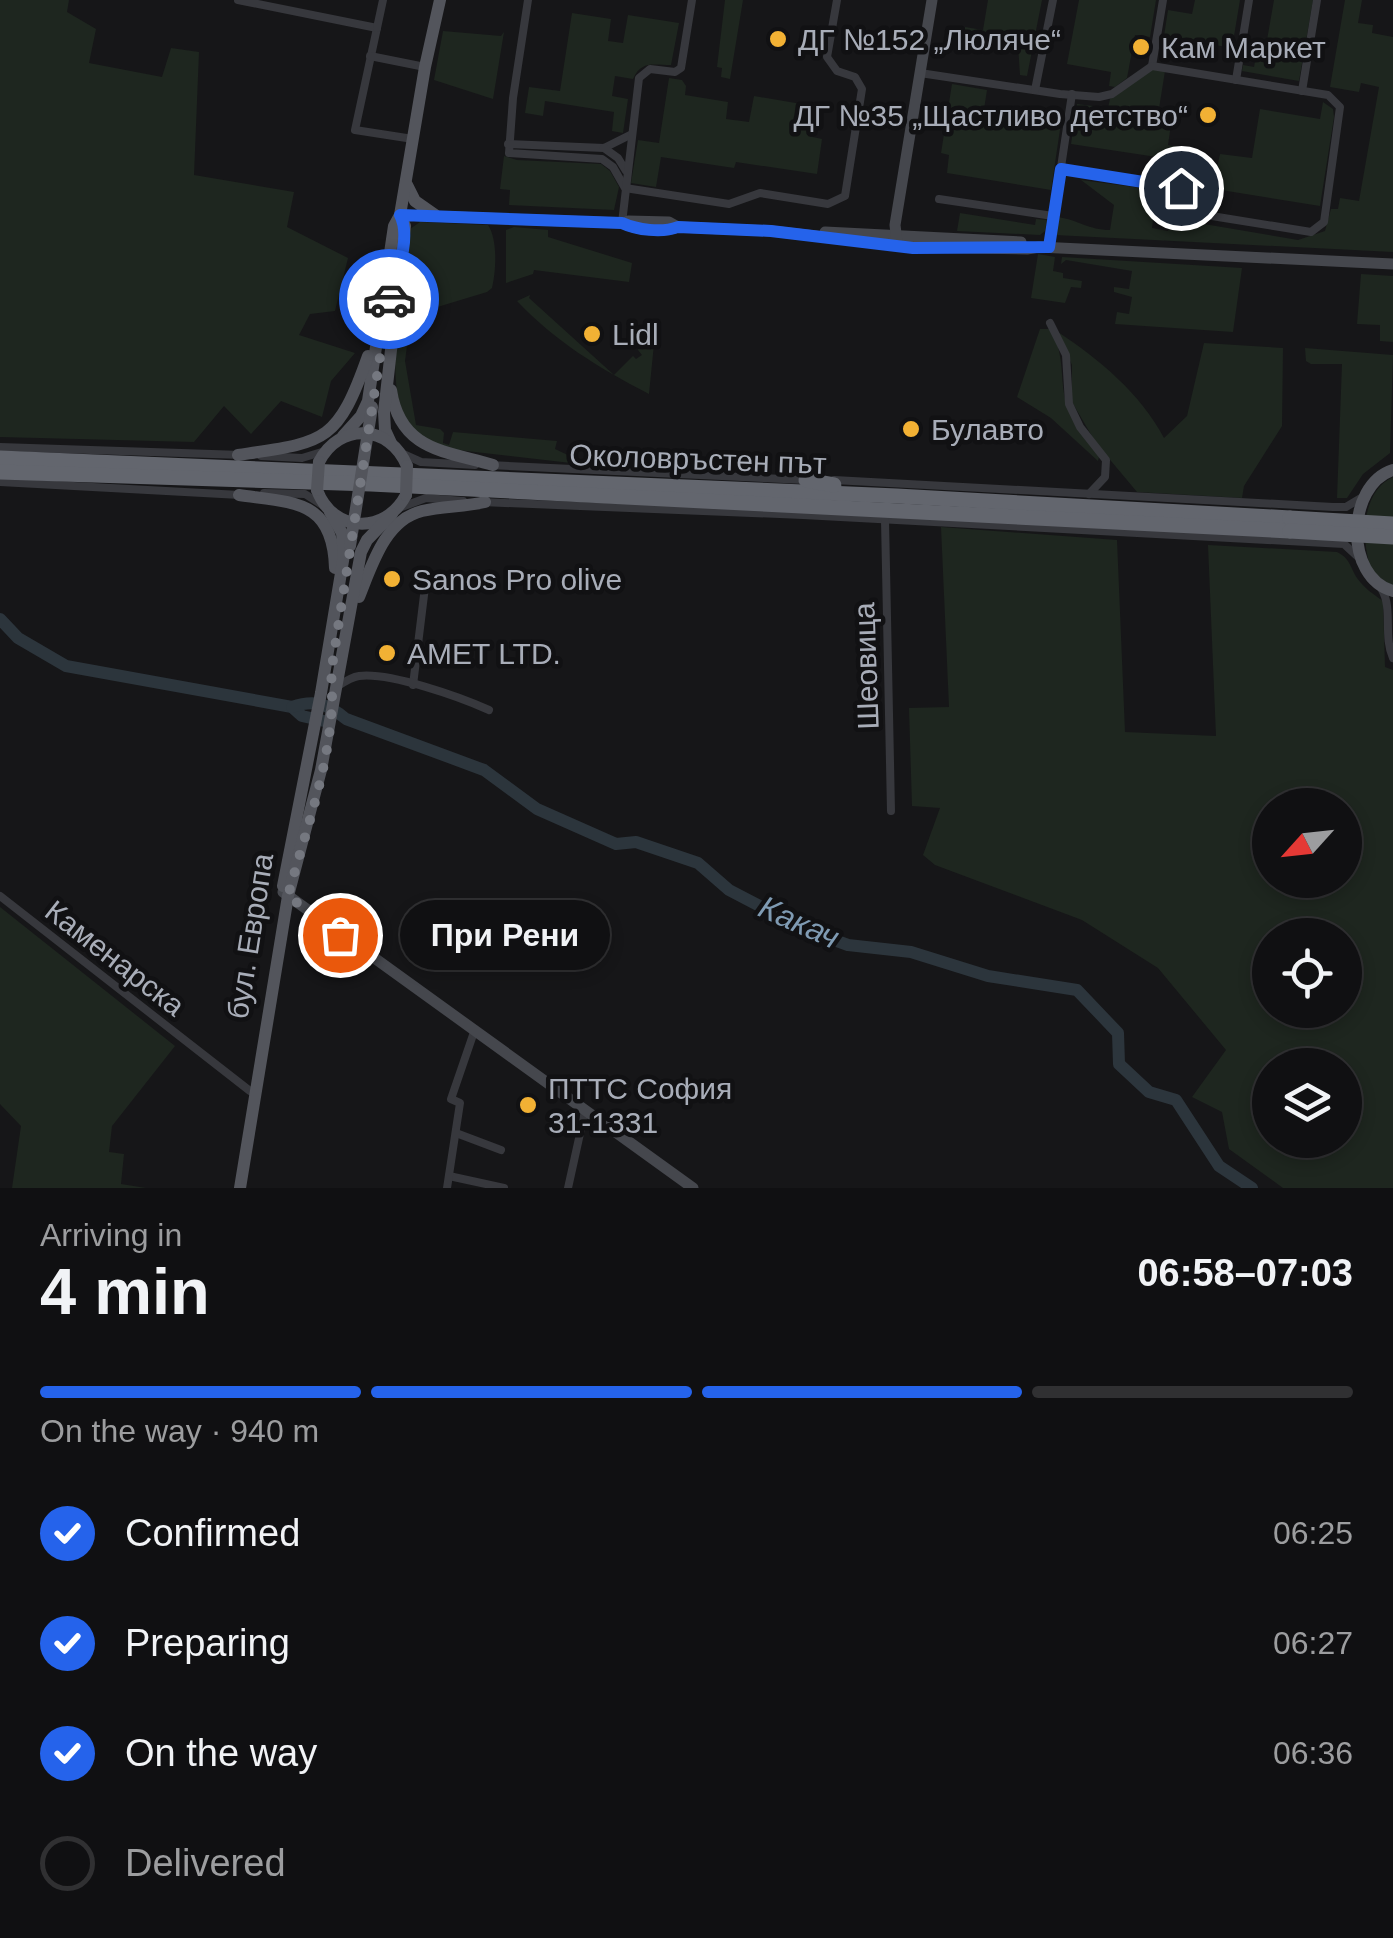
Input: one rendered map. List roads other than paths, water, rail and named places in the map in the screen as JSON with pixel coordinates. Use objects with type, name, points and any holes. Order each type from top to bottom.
[{"type":"highway","name":"Околовръстен път","points":[[0,458],[628,483],[893,508]]},
{"type":"highway","name":"Околовръстен път","points":[[0,472],[1290,525],[1393,524]]},
{"type":"highway","points":[[628,483],[717,478]]},
{"type":"highway","points":[[806,480],[893,508]]},
{"type":"highway","points":[[610,496],[706,512]]},
{"type":"highway","points":[[803,515],[893,508]]},
{"type":"highway","name":"Околовръстен път","points":[[1290,525],[1393,537]]},
{"type":"main road","points":[[376,330],[368,402],[357,422],[322,456],[317,490],[328,510],[348,523],[362,525],[376,523],[395,511],[406,495],[406,466],[384,424],[394,226],[400,215],[424,67],[440,0]]},
{"type":"main road","points":[[896,241],[932,0]]},
{"type":"main road","points":[[406,178],[415,202],[435,214]]},
{"type":"main road","points":[[400,215],[622,223],[632,220],[669,222],[678,227],[896,241],[994,240],[1044,247],[1393,264]]},
{"type":"main road","points":[[771,231],[884,245],[896,241]]},
{"type":"main road","points":[[238,455],[306,445],[328,432],[356,388],[394,264]]},
{"type":"main road","name":"бул. Европа","points":[[237,1188],[285,894],[331,687],[394,264]]},
{"type":"main road","points":[[388,370],[396,411],[418,440],[437,451],[492,465]]},
{"type":"main road","points":[[343,436],[370,433],[395,447]]},
{"type":"main road","points":[[1386,589],[1363,569],[1359,534],[1367,491],[1390,469]]},
{"type":"main road","points":[[240,495],[305,506],[324,522],[333,544],[335,601]]},
{"type":"main road","points":[[350,617],[380,549],[400,522],[418,512],[485,502]]},
{"type":"main road","name":"бул. Европа","points":[[328,510],[345,544],[335,601],[331,687]]},
{"type":"main road","name":"бул. Европа","points":[[331,687],[341,660],[363,546],[395,511]]},
{"type":"main road","points":[[285,894],[693,1188]]},
{"type":"main road","name":"бул. Европа","points":[[237,1188],[285,894]]},
{"type":"street","points":[[238,0],[377,28]]},
{"type":"street","points":[[383,0],[356,130],[413,139]]},
{"type":"street","points":[[528,0],[508,148],[513,155],[602,159],[614,168],[625,188]]},
{"type":"street","points":[[622,223],[630,136],[642,74],[650,69],[675,72],[681,68],[692,0]]},
{"type":"street","points":[[625,188],[729,204],[760,193],[834,204],[847,191],[861,84],[855,77],[832,68],[827,57],[837,0]]},
{"type":"street","points":[[1035,90],[1053,0]]},
{"type":"street","points":[[1152,66],[1163,0]]},
{"type":"street","points":[[1236,80],[1249,0]]},
{"type":"street","points":[[1302,90],[1318,0]]},
{"type":"street","points":[[370,56],[424,67]]},
{"type":"street","points":[[920,73],[1099,96],[1112,94],[1152,66],[1302,90],[1334,98],[1341,113],[1324,222],[1316,230],[1306,232],[1187,212],[1179,203],[1181,188],[1061,169]]},
{"type":"street","points":[[1044,247],[1054,216],[1072,94]]},
{"type":"street","points":[[508,148],[604,148],[630,136]]},
{"type":"street","points":[[604,148],[618,158],[626,171]]},
{"type":"street","points":[[939,198],[1054,216]]},
{"type":"street","points":[[1050,323],[1066,355],[1069,404],[1080,427],[1106,460],[1106,477],[1089,494]]},
{"type":"street","points":[[0,447],[322,456]]},
{"type":"street","name":"Околовръстен път","points":[[395,447],[421,462],[1346,508],[1367,491]]},
{"type":"street","points":[[0,482],[240,495],[305,494],[328,510]]},
{"type":"street","name":"Околовръстен път","points":[[395,511],[426,498],[803,515]]},
{"type":"street","name":"Околовръстен път","points":[[893,508],[1344,544],[1357,554],[1363,569]]},
{"type":"street","name":"Шеовица","points":[[891,812],[893,508]]},
{"type":"street","points":[[413,685],[425,586]]},
{"type":"street","points":[[1386,589],[1390,603],[1388,644],[1393,658]]},
{"type":"street","points":[[341,660],[356,676]]},
{"type":"street","points":[[331,687],[356,676],[413,685],[489,710]]},
{"type":"street","name":"Каменарска","points":[[0,896],[250,1092]]},
{"type":"street","points":[[447,1188],[460,1103],[451,1099],[474,1032]]},
{"type":"street","points":[[568,1188],[585,1111]]},
{"type":"street","points":[[456,1134],[502,1150]]},
{"type":"street","points":[[449,1176],[504,1188]]},
{"type":"waterway","name":"Какач","points":[[0,619],[18,638],[66,666],[292,707],[302,716],[324,721]]},
{"type":"waterway","name":"Какач","points":[[292,707],[321,704],[346,719],[484,770],[537,809],[616,844],[636,842],[698,863],[729,890],[804,929],[848,945],[911,952],[988,976],[1077,990],[1118,1033],[1119,1064],[1149,1092],[1176,1100],[1219,1166],[1252,1188]]},
{"type":"place","name":"ДГ №152 „Люляче“","points":[[778,39]]},
{"type":"place","name":"Кам Маркет","points":[[1141,47]]},
{"type":"place","name":"ДГ №35 „Щастливо детство“","points":[[1208,115]]},
{"type":"place","name":"Lidl","points":[[592,334]]},
{"type":"place","name":"Булавто","points":[[911,429]]},
{"type":"place","name":"Sanos Pro olive","points":[[392,579]]},
{"type":"place","name":"AMET LTD.","points":[[387,653]]},
{"type":"place","name":"При Рени","points":[[340,935]]},
{"type":"place","name":"ПТТС София 31-1331","points":[[528,1105]]}]
